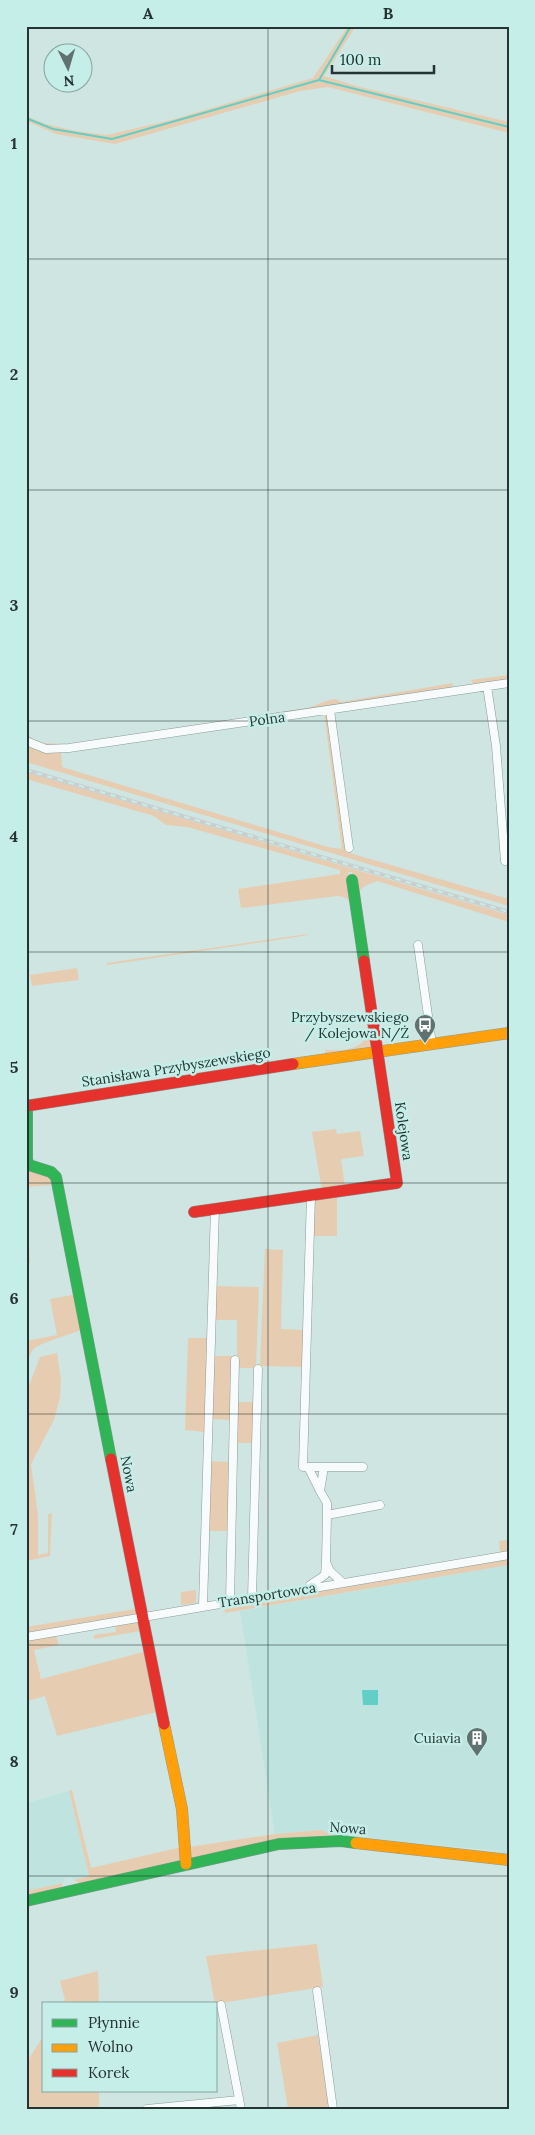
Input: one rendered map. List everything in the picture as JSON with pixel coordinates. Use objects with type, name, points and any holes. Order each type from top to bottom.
[{"type":"street","name":"Polna","points":[[26,741],[46,748],[69,748],[509,683]]},
{"type":"street","points":[[487,686],[496,746],[505,862]]},
{"type":"street","points":[[330,710],[349,848]]},
{"type":"street","name":"Kolejowa","points":[[194,1212],[397,1183],[352,880]]},
{"type":"street","points":[[418,946],[432,1044]]},
{"type":"street","name":"Stanisława Przybyszewskiego","points":[[27,1105],[377,1051],[509,1033]]},
{"type":"street","name":"Nowa","points":[[27,1105],[27,1160],[29,1165],[51,1172],[56,1176],[123,1523],[182,1809],[186,1864]]},
{"type":"street","points":[[311,1195],[304,1467],[362,1467]]},
{"type":"street","points":[[203,1606],[215,1208]]},
{"type":"street","points":[[230,1602],[235,1360]]},
{"type":"street","points":[[252,1598],[258,1370]]},
{"type":"street","points":[[300,1590],[318,1581],[325,1575],[326,1562],[327,1503],[308,1467]]},
{"type":"street","points":[[320,1491],[324,1467]]},
{"type":"street","points":[[327,1515],[380,1505]]},
{"type":"street","name":"Transportowca","points":[[26,1637],[509,1555]]},
{"type":"street","points":[[326,1562],[330,1571],[343,1583]]},
{"type":"street","name":"Nowa","points":[[26,1901],[279,1844],[313,1841],[341,1841],[509,1860]]},
{"type":"street","points":[[317,1990],[333,2109]]},
{"type":"street","points":[[221,2005],[241,2109]]},
{"type":"street","points":[[147,2109],[239,2100]]},
{"type":"shaded area","points":[[348,26],[356,26],[324,76],[360,87],[509,122],[509,133],[328,87],[300,91],[115,144],[56,134],[26,121],[26,116],[46,124],[76,131],[107,135],[171,120],[313,78]]},
{"type":"shaded area","points":[[509,675],[509,679],[473,684],[471,680]]},
{"type":"shaded area","points":[[453,683],[452,687],[76,744],[45,745],[26,739],[26,734],[39,743],[68,744],[307,708],[336,699],[341,702]]},
{"type":"shaded area","points":[[324,713],[329,719],[346,852],[509,899],[509,906],[26,762],[26,744],[61,751],[62,767],[328,847],[342,849]]},
{"type":"shaded area","points":[[26,772],[509,915],[509,922],[377,881],[365,886],[359,891],[376,1002],[372,1002],[352,872],[348,872],[373,1046],[325,1054],[325,1050],[343,1050],[355,1047],[365,1040],[368,1034],[350,901],[344,897],[337,896],[241,908],[238,889],[340,874],[340,870],[187,827],[166,825],[154,816],[26,779]]},
{"type":"shaded area","points":[[308,935],[107,965],[107,963]]},
{"type":"shaded area","points":[[77,968],[79,980],[32,986],[30,975]]},
{"type":"shaded area","points":[[336,1129],[337,1134],[360,1131],[364,1156],[341,1159],[345,1187],[322,1191],[312,1132]]},
{"type":"shaded area","points":[[26,1167],[51,1177],[53,1185],[26,1187]]},
{"type":"shaded area","points":[[26,1190],[30,1262],[26,1262]]},
{"type":"shaded area","points":[[337,1193],[337,1236],[313,1236],[314,1198]]},
{"type":"shaded area","points":[[265,1249],[283,1250],[281,1329],[305,1330],[304,1367],[260,1366]]},
{"type":"shaded area","points":[[214,1286],[259,1287],[256,1368],[237,1368],[237,1320],[213,1320]]},
{"type":"shaded area","points":[[77,1294],[98,1419],[81,1330],[36,1347],[26,1364],[26,1341],[57,1335],[50,1299]]},
{"type":"shaded area","points":[[188,1338],[208,1338],[205,1432],[185,1430]]},
{"type":"shaded area","points":[[57,1353],[61,1380],[60,1398],[54,1420],[31,1464],[38,1515],[38,1555],[48,1553],[48,1514],[52,1513],[50,1556],[26,1561],[26,1393],[40,1357]]},
{"type":"shaded area","points":[[213,1356],[233,1356],[231,1420],[210,1419]]},
{"type":"shaded area","points":[[236,1402],[256,1402],[255,1443],[235,1443]]},
{"type":"shaded area","points":[[209,1461],[230,1462],[229,1531],[207,1531]]},
{"type":"shaded area","points":[[508,1540],[509,1551],[500,1552],[499,1541]]},
{"type":"shaded area","points":[[509,1558],[509,1565],[225,1613],[224,1607]]},
{"type":"shaded area","points":[[509,1565],[509,1853],[499,1854],[498,1851],[334,1835],[321,1830],[275,1834],[240,1611]]},
{"type":"shaded area","points":[[196,1590],[196,1603],[181,1605],[181,1592]]},
{"type":"shaded area","points":[[135,1609],[138,1614],[26,1633],[26,1627]]},
{"type":"shaded area","points":[[140,1621],[141,1631],[94,1639],[94,1635],[116,1632],[115,1625]]},
{"type":"shaded area","points":[[56,1636],[59,1645],[34,1650],[41,1679],[147,1651],[161,1711],[57,1736],[45,1696],[28,1701],[26,1694],[26,1640]]},
{"type":"shaded area","points":[[72,1790],[91,1868],[182,1847],[184,1861],[82,1885],[74,1880],[89,1876],[69,1791]]},
{"type":"shaded area","points":[[69,1791],[89,1876],[74,1880],[71,1877],[65,1878],[63,1883],[26,1891],[26,1803]]},
{"type":"shaded area","points":[[321,1830],[334,1835],[278,1839],[189,1859],[189,1847],[275,1834]]},
{"type":"shaded area","points":[[63,1883],[58,1890],[53,1892],[26,1897],[26,1891]]},
{"type":"shaded area","points":[[317,1944],[323,1987],[218,2004],[215,2002],[206,1956]]},
{"type":"shaded area","points":[[98,1971],[99,2002],[64,2002],[60,1981]]},
{"type":"shaded area","points":[[318,2035],[330,2109],[288,2109],[277,2043]]},
{"type":"shaded area","points":[[42,2038],[42,2092],[99,2092],[99,2109],[26,2109],[26,2063]]},
{"type":"water","points":[[362,1690],[378,1690],[378,1705],[363,1705]]},
{"type":"waterway","points":[[319,80],[351,26]]},
{"type":"waterway","points":[[26,118],[53,129],[112,139],[319,80],[509,127]]},
{"type":"railway","points":[[26,770],[509,912]]},
{"type":"traffic: fast","points":[[352,880],[364,961]]},
{"type":"traffic: fast","points":[[27,1105],[27,1160],[29,1165],[51,1172],[56,1177],[111,1459]]},
{"type":"traffic: fast","points":[[26,1901],[279,1844],[341,1841],[356,1843]]},
{"type":"traffic: slow","points":[[293,1064],[509,1033]]},
{"type":"traffic: slow","points":[[164,1724],[182,1809],[186,1864]]},
{"type":"traffic: slow","points":[[356,1843],[509,1860]]},
{"type":"traffic: jam","points":[[194,1212],[397,1183],[364,961]]},
{"type":"traffic: jam","points":[[26,1106],[293,1064]]},
{"type":"traffic: jam","points":[[111,1459],[164,1724]]},
{"type":"place","name":"Przybyszewskiego / Kolejowa N/Ż","points":[[425,1044]]},
{"type":"place","name":"Cuiavia","points":[[477,1757]]}]
